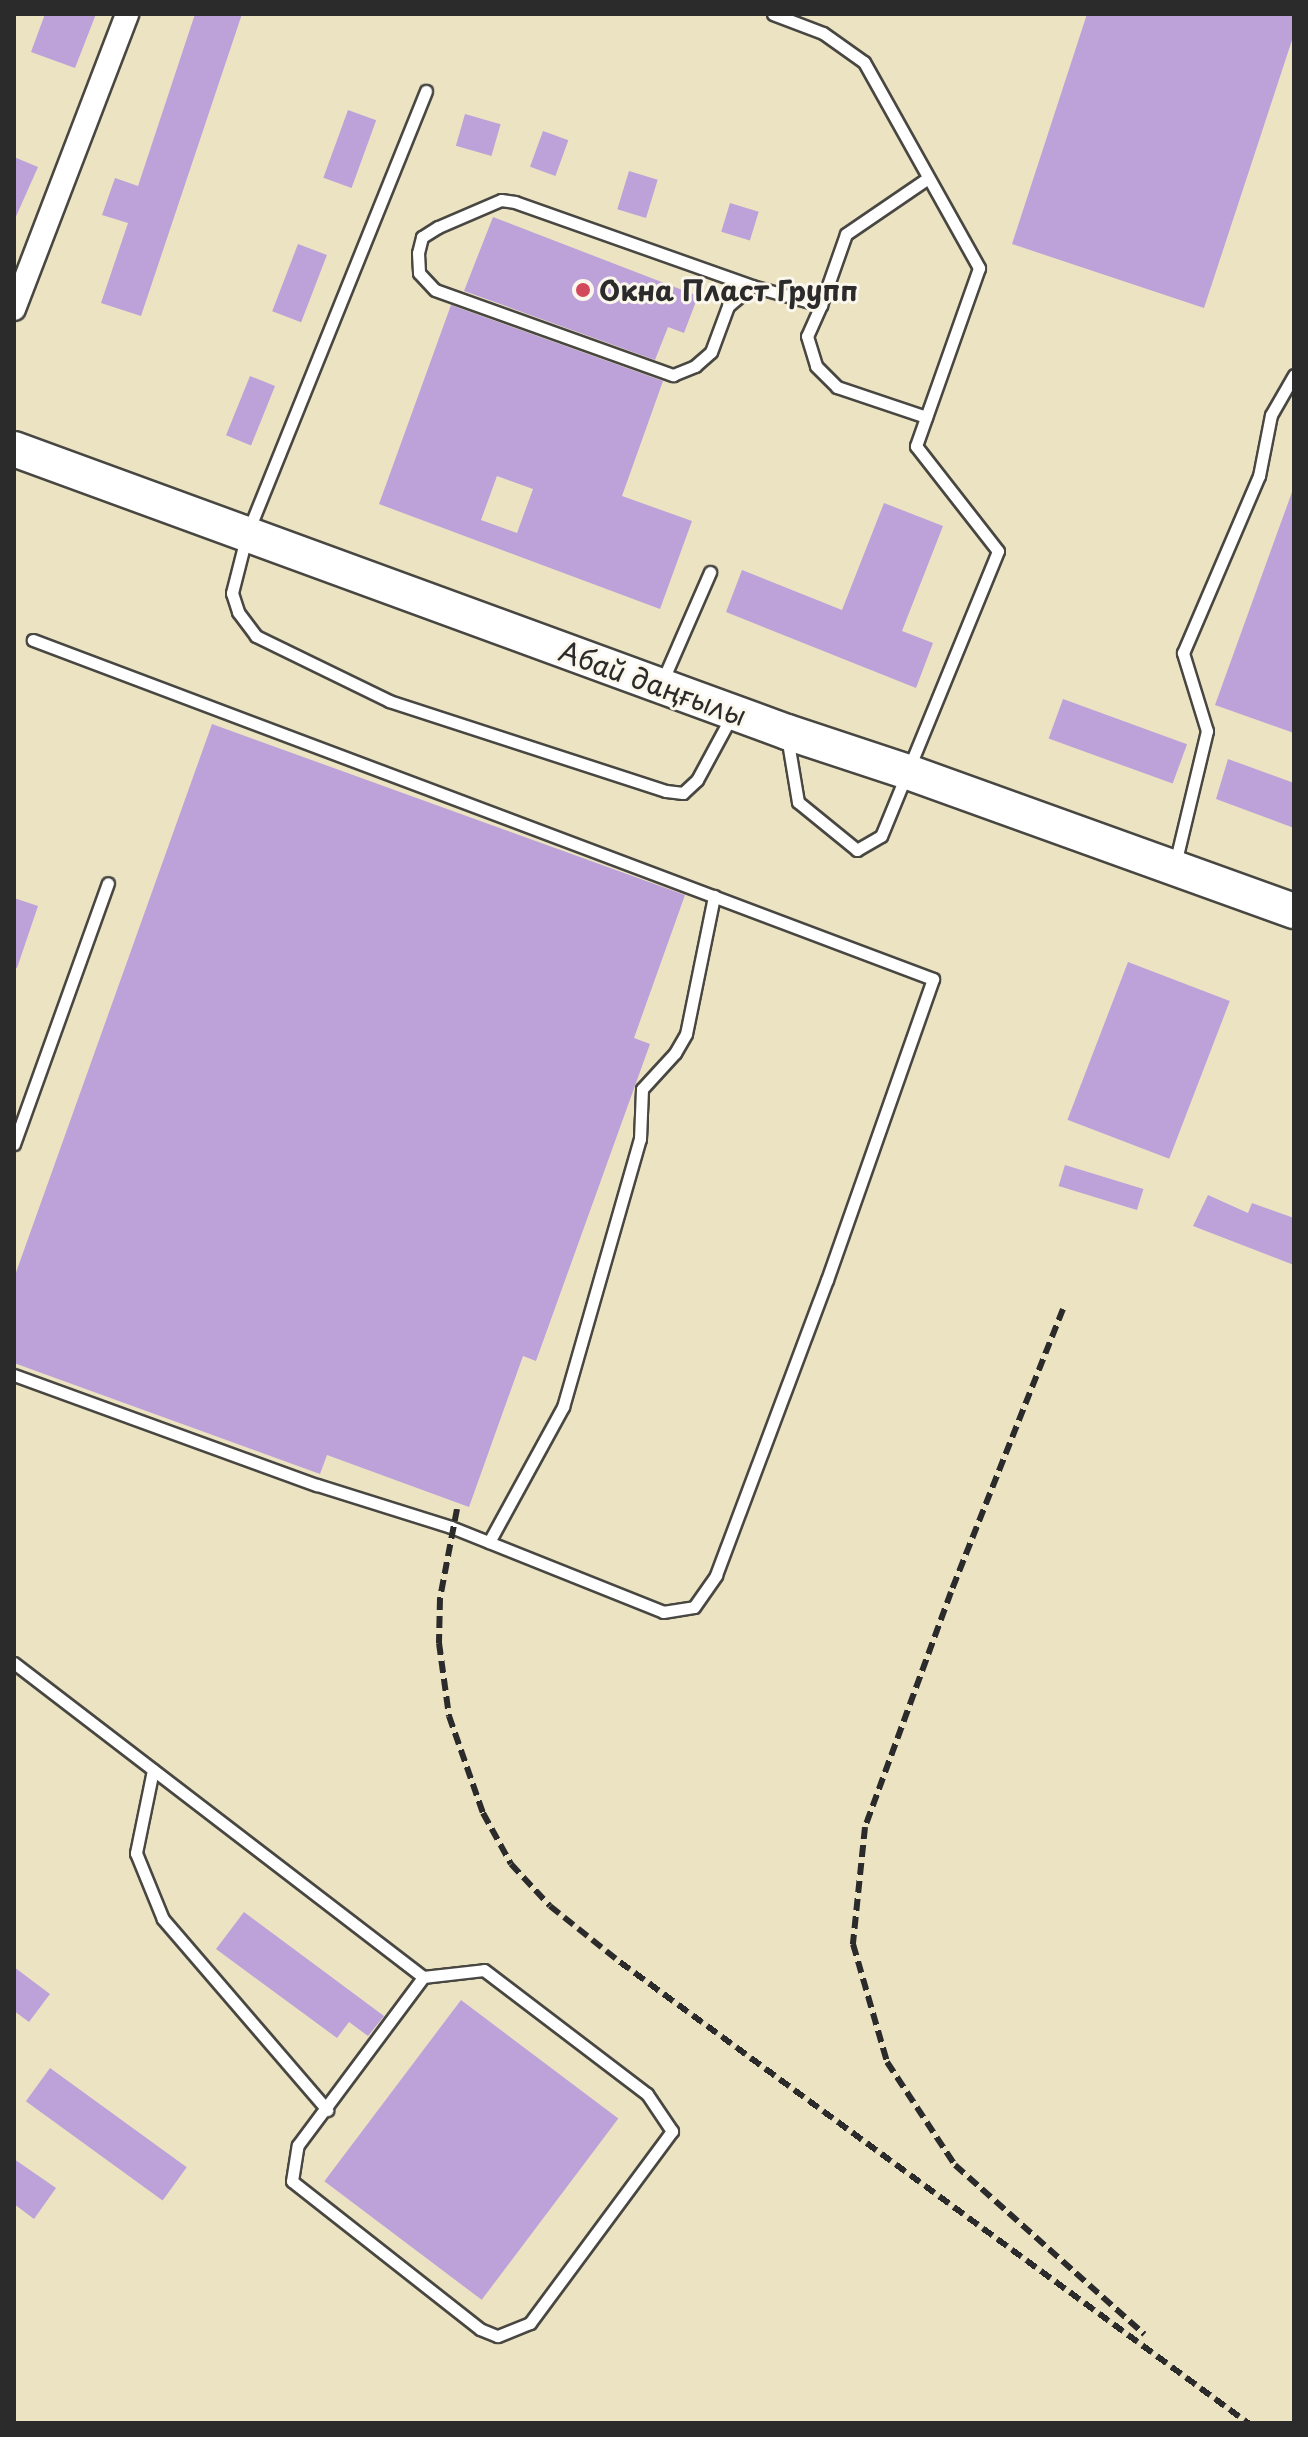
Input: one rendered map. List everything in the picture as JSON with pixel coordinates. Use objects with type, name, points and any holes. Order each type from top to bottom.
[{"type":"main road","name":"Абай даңғылы","points":[[14,449],[733,713],[908,772],[1294,911]]},
{"type":"street","points":[[14,309],[127,14]]},
{"type":"lane","points":[[773,14],[823,33],[864,62],[979,268],[916,446],[998,551],[881,836],[857,850],[798,802],[787,732]]},
{"type":"lane","points":[[426,91],[247,534],[232,593],[238,612],[256,636],[389,701],[683,793],[697,780],[733,713]]},
{"type":"lane","points":[[926,417],[837,387],[816,366],[807,336],[846,234],[928,178]]},
{"type":"lane","points":[[752,286],[728,306],[711,352],[695,366],[673,375],[435,290],[419,273],[418,253],[422,237],[501,200],[515,202],[752,286],[821,305]]},
{"type":"lane","points":[[1174,869],[1207,731],[1183,653],[1259,476],[1271,415],[1294,375]]},
{"type":"lane","points":[[660,686],[710,572]]},
{"type":"lane","points":[[14,1375],[317,1485],[489,1542],[663,1612],[694,1607],[716,1575],[827,1280],[933,979],[33,640]]},
{"type":"lane","points":[[14,1144],[108,883]]},
{"type":"lane","points":[[489,1542],[563,1407],[640,1139],[642,1089],[675,1053],[686,1034],[714,896]]},
{"type":"lane","points":[[14,1663],[423,1977],[484,1970],[647,2094],[672,2131],[530,2323],[497,2336],[480,2329],[292,2181],[298,2145],[423,1977]]},
{"type":"lane","points":[[153,1770],[136,1853],[163,1919],[327,2110]]},
{"type":"building","points":[[45,14],[96,14],[75,68],[31,52]]},
{"type":"building","points":[[195,14],[242,14],[141,316],[101,303],[128,223],[102,215],[115,178],[138,186]]},
{"type":"building","points":[[1087,14],[1294,14],[1294,34],[1204,308],[1012,244]]},
{"type":"building","points":[[348,110],[376,120],[352,188],[323,178]]},
{"type":"building","points":[[465,114],[501,124],[491,156],[456,146]]},
{"type":"building","points":[[543,131],[568,140],[555,176],[530,167]]},
{"type":"building","points":[[14,157],[38,167],[14,221]]},
{"type":"building","points":[[629,171],[658,180],[646,218],[617,209]]},
{"type":"building","points":[[730,203],[759,212],[750,240],[721,232]]},
{"type":"building","name":"Окна Пласт Групп","points":[[493,217],[698,296],[684,333],[668,327],[655,360],[464,291]]},
{"type":"building","points":[[298,244],[327,255],[301,322],[272,311]]},
{"type":"building","points":[[451,305],[663,381],[622,496],[692,521],[660,609],[379,504]],"holes":[[[497,476],[533,489],[517,533],[481,520]]]},
{"type":"building","points":[[250,376],[275,386],[251,445],[226,435]]},
{"type":"building","points":[[1294,492],[1294,733],[1215,705]]},
{"type":"building","points":[[884,503],[943,526],[902,631],[933,643],[916,688],[726,612],[742,570],[842,610]]},
{"type":"building","points":[[1063,699],[1187,744],[1173,784],[1049,738]]},
{"type":"building","points":[[212,724],[685,895],[634,1038],[650,1044],[536,1361],[523,1356],[469,1507],[327,1455],[320,1474],[14,1363],[14,1278]]},
{"type":"building","points":[[1228,759],[1294,783],[1294,828],[1216,799]]},
{"type":"building","points":[[14,898],[38,906],[17,968],[14,967]]},
{"type":"building","points":[[1128,962],[1230,1001],[1169,1159],[1067,1120]]},
{"type":"building","points":[[1065,1165],[1143,1189],[1137,1210],[1059,1186]]},
{"type":"building","points":[[1208,1195],[1248,1213],[1252,1203],[1294,1218],[1294,1265],[1193,1226]]},
{"type":"building","points":[[244,1912],[384,2016],[368,2036],[349,2022],[337,2038],[216,1949]]},
{"type":"building","points":[[14,1967],[50,1994],[29,2022],[14,2011]]},
{"type":"building","points":[[461,2000],[618,2119],[482,2300],[324,2181]]},
{"type":"building","points":[[50,2068],[187,2167],[163,2201],[26,2101]]},
{"type":"building","points":[[14,2159],[56,2188],[34,2219],[14,2204]]},
{"type":"railway","points":[[1063,1309],[951,1592],[865,1827],[853,1944],[887,2062],[955,2165],[1144,2334]]},
{"type":"railway","points":[[457,1509],[440,1598],[439,1643],[449,1716],[483,1813],[511,1864],[550,1906],[620,1962],[1248,2423]]},
{"type":"place","name":"Окна Пласт Групп","points":[[583,290]]}]
